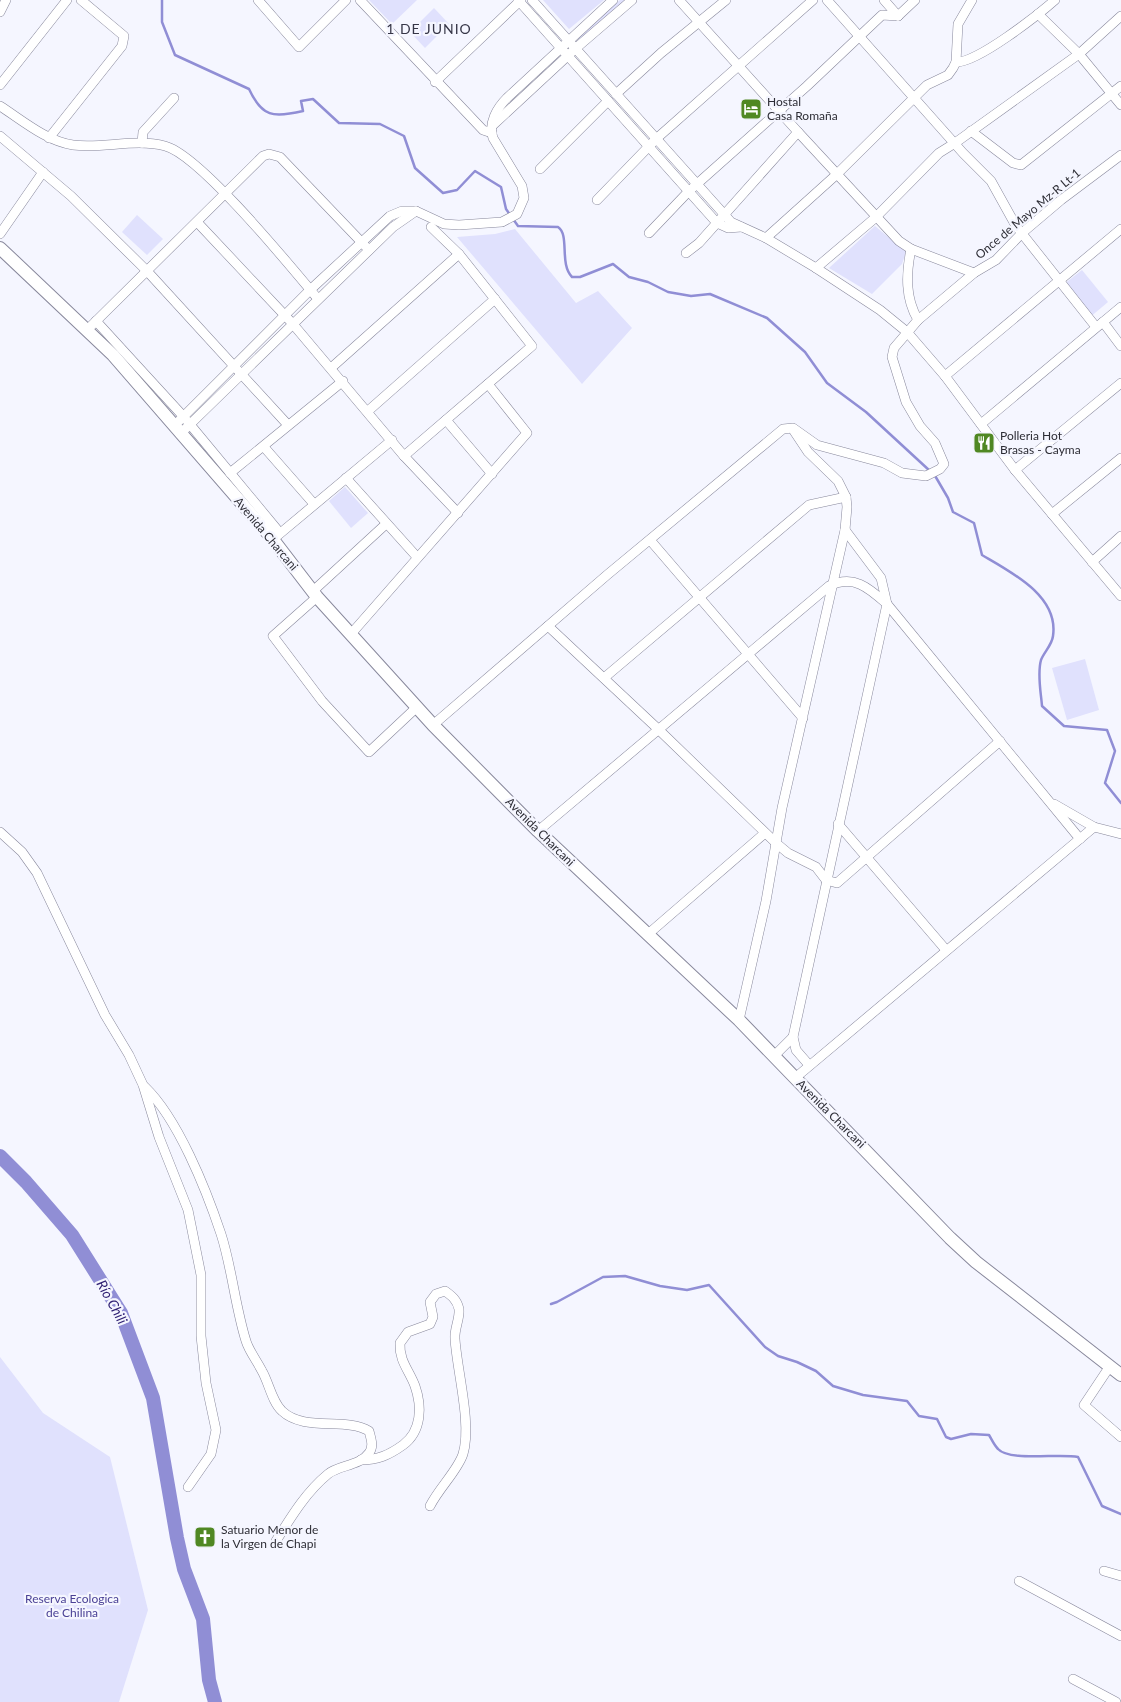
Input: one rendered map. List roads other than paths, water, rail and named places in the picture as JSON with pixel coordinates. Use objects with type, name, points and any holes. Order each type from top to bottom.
[{"type":"main road","name":"Avenida Charcani","points":[[0,248],[91,326],[113,355],[177,430],[276,536],[315,594],[417,707],[538,831],[647,936],[739,1020],[950,1238],[976,1262],[1121,1375]]},
{"type":"street","points":[[0,12],[6,0]]},
{"type":"street","points":[[0,85],[67,0]]},
{"type":"street","points":[[49,138],[122,46],[124,36],[81,0]]},
{"type":"street","points":[[258,0],[299,47],[346,0]]},
{"type":"street","points":[[360,0],[482,130],[492,129],[574,49],[632,0]]},
{"type":"street","points":[[435,82],[520,0],[567,56],[717,223],[728,228],[741,227]]},
{"type":"street","points":[[532,0],[724,214],[741,227],[766,238],[816,268],[880,310],[907,332],[945,376],[1015,470],[1121,596]]},
{"type":"street","points":[[177,430],[183,416],[310,290],[390,216],[402,211],[416,211],[444,224],[488,224],[513,216],[524,198],[522,186],[492,129],[500,105],[568,40],[614,0]]},
{"type":"street","points":[[679,0],[875,218],[911,250],[974,273]]},
{"type":"street","points":[[616,94],[661,53],[726,0]]},
{"type":"street","points":[[597,200],[656,139],[813,0]]},
{"type":"street","points":[[827,0],[916,97],[955,144],[991,181],[1007,212],[1022,233],[1060,281],[1121,346]]},
{"type":"street","points":[[884,0],[898,16]]},
{"type":"street","points":[[648,233],[688,192],[832,64],[882,15],[898,16],[915,0]]},
{"type":"street","points":[[766,238],[836,175],[927,85],[948,74],[956,62],[958,24],[972,0]]},
{"type":"street","points":[[956,62],[962,62],[984,52],[1055,0]]},
{"type":"street","points":[[1038,14],[1079,54],[1121,105]]},
{"type":"street","points":[[816,268],[875,218],[939,153],[972,132],[1079,54],[1121,16]]},
{"type":"street","points":[[972,132],[1013,164],[1020,165],[1121,86]]},
{"type":"street","points":[[142,143],[143,132],[174,98]]},
{"type":"street","points":[[540,169],[608,101]]},
{"type":"street","points":[[0,106],[49,138],[74,145],[142,143],[165,146],[175,150],[224,193],[318,299]]},
{"type":"street","points":[[686,253],[717,223],[798,132]]},
{"type":"street","points":[[0,136],[71,196],[147,270],[288,425]]},
{"type":"street","points":[[369,250],[280,156],[275,154],[263,156],[91,326],[183,416],[230,473],[276,536],[392,440]]},
{"type":"street","name":"Once de Mayo Mz-R Lt-1","points":[[793,428],[817,444],[884,463],[902,473],[926,476],[940,470],[944,464],[939,450],[930,436],[920,426],[906,402],[892,357],[894,348],[918,320],[974,273],[996,260],[1022,233],[1121,155]]},
{"type":"street","points":[[0,234],[43,172]]},
{"type":"street","points":[[177,430],[190,424],[393,227],[416,211]]},
{"type":"street","points":[[196,222],[285,315],[368,411],[404,456],[458,513]]},
{"type":"street","points":[[404,456],[532,346],[504,314],[495,299],[459,254],[431,227]]},
{"type":"street","points":[[945,376],[1121,229]]},
{"type":"street","points":[[911,250],[908,268],[908,295],[910,306],[918,320]]},
{"type":"street","points":[[331,368],[459,254]]},
{"type":"street","points":[[368,411],[495,299]]},
{"type":"street","points":[[981,424],[1121,307]]},
{"type":"street","points":[[230,473],[342,381]]},
{"type":"street","points":[[1015,470],[1121,383]]},
{"type":"street","points":[[351,634],[527,433],[488,384]]},
{"type":"street","points":[[446,420],[492,474]]},
{"type":"street","points":[[433,724],[783,429],[793,428],[808,452],[838,481],[846,497],[845,530],[739,1020]]},
{"type":"street","points":[[264,447],[314,504]]},
{"type":"street","points":[[1052,514],[1121,458]]},
{"type":"street","points":[[346,478],[417,557]]},
{"type":"street","points":[[604,678],[809,505],[846,497]]},
{"type":"street","points":[[386,524],[273,636],[322,701],[369,752],[417,707]]},
{"type":"street","points":[[809,1066],[796,1050],[793,1037],[887,604],[881,578],[845,530]]},
{"type":"street","points":[[1092,562],[1121,536]]},
{"type":"street","points":[[650,540],[803,718]]},
{"type":"street","points":[[538,831],[829,586],[845,580],[856,582],[869,588],[887,604],[1080,839]]},
{"type":"street","points":[[548,626],[776,843],[788,853],[816,867],[826,880],[837,883],[866,855],[1000,741]]},
{"type":"street","points":[[1050,801],[1094,826],[1121,834]]},
{"type":"street","points":[[838,824],[946,950]]},
{"type":"street","points":[[795,1078],[1094,826]]},
{"type":"street","points":[[0,832],[22,852],[37,874],[105,1015],[143,1085],[159,1137],[188,1210],[201,1275],[201,1336],[206,1383],[216,1430],[215,1443],[211,1454],[188,1487]]},
{"type":"street","points":[[647,936],[765,833]]},
{"type":"street","points":[[774,1056],[793,1037]]},
{"type":"street","points":[[143,1085],[158,1100],[185,1145],[221,1234],[246,1343],[279,1407],[284,1413],[302,1421],[363,1428],[369,1432],[372,1443],[369,1453],[361,1460]]},
{"type":"street","points":[[276,1541],[292,1516],[316,1485],[330,1472],[361,1460],[387,1456],[408,1442],[416,1429],[420,1410],[415,1385],[402,1363],[400,1343],[408,1332],[430,1324],[433,1317],[430,1302],[436,1294],[445,1291],[453,1297],[459,1311],[454,1336],[462,1386],[464,1442],[463,1454],[456,1468],[437,1492],[430,1506]]},
{"type":"street","points":[[1110,1366],[1084,1405],[1121,1438]]},
{"type":"street","points":[[1104,1571],[1121,1576]]},
{"type":"street","points":[[1019,1581],[1121,1636]]},
{"type":"street","points":[[1072,1679],[1116,1702]]},
{"type":"waterway","points":[[162,0],[162,22],[175,55],[249,89],[259,105],[270,113],[284,114],[303,111],[301,101],[313,99],[339,123],[380,124],[404,136],[415,168],[443,193],[457,190],[475,171],[501,187],[506,209],[518,226],[558,227],[562,231],[566,265],[572,277],[580,277],[613,264],[629,277],[648,282],[668,292],[691,296],[710,294],[767,318],[805,352],[827,383],[866,412],[930,471]]},
{"type":"waterway","points":[[934,474],[948,498],[953,512],[974,523],[982,555],[1031,587],[1049,609],[1053,622],[1053,636],[1040,665],[1039,677],[1042,706],[1064,726],[1107,730],[1115,751],[1105,783],[1121,803]]},
{"type":"waterway","name":"Río Chili","points":[[0,1156],[26,1182],[72,1235],[121,1313],[153,1398],[184,1569],[203,1619],[209,1680],[215,1702]]},
{"type":"waterway","points":[[551,1304],[603,1277],[625,1276],[660,1286],[687,1290],[709,1285],[765,1347],[778,1356],[816,1371],[833,1386],[863,1395],[907,1401],[919,1416],[937,1419],[946,1437],[951,1439],[971,1434],[989,1435],[998,1449],[1004,1453],[1024,1456],[1078,1457],[1102,1506],[1121,1514]]},
{"type":"place","name":"Hostal Casa Romaña","points":[[751,109]]},
{"type":"place","name":"Polleria Hot Brasas - Cayma","points":[[984,443]]},
{"type":"place","name":"Satuario Menor de la Virgen de Chapi","points":[[205,1537]]},
{"type":"district","name":"1 DE JUNIO","points":[[429,29]]},
{"type":"park label","name":"Reserva Ecologica de Chilina","points":[[72,1606]]}]
